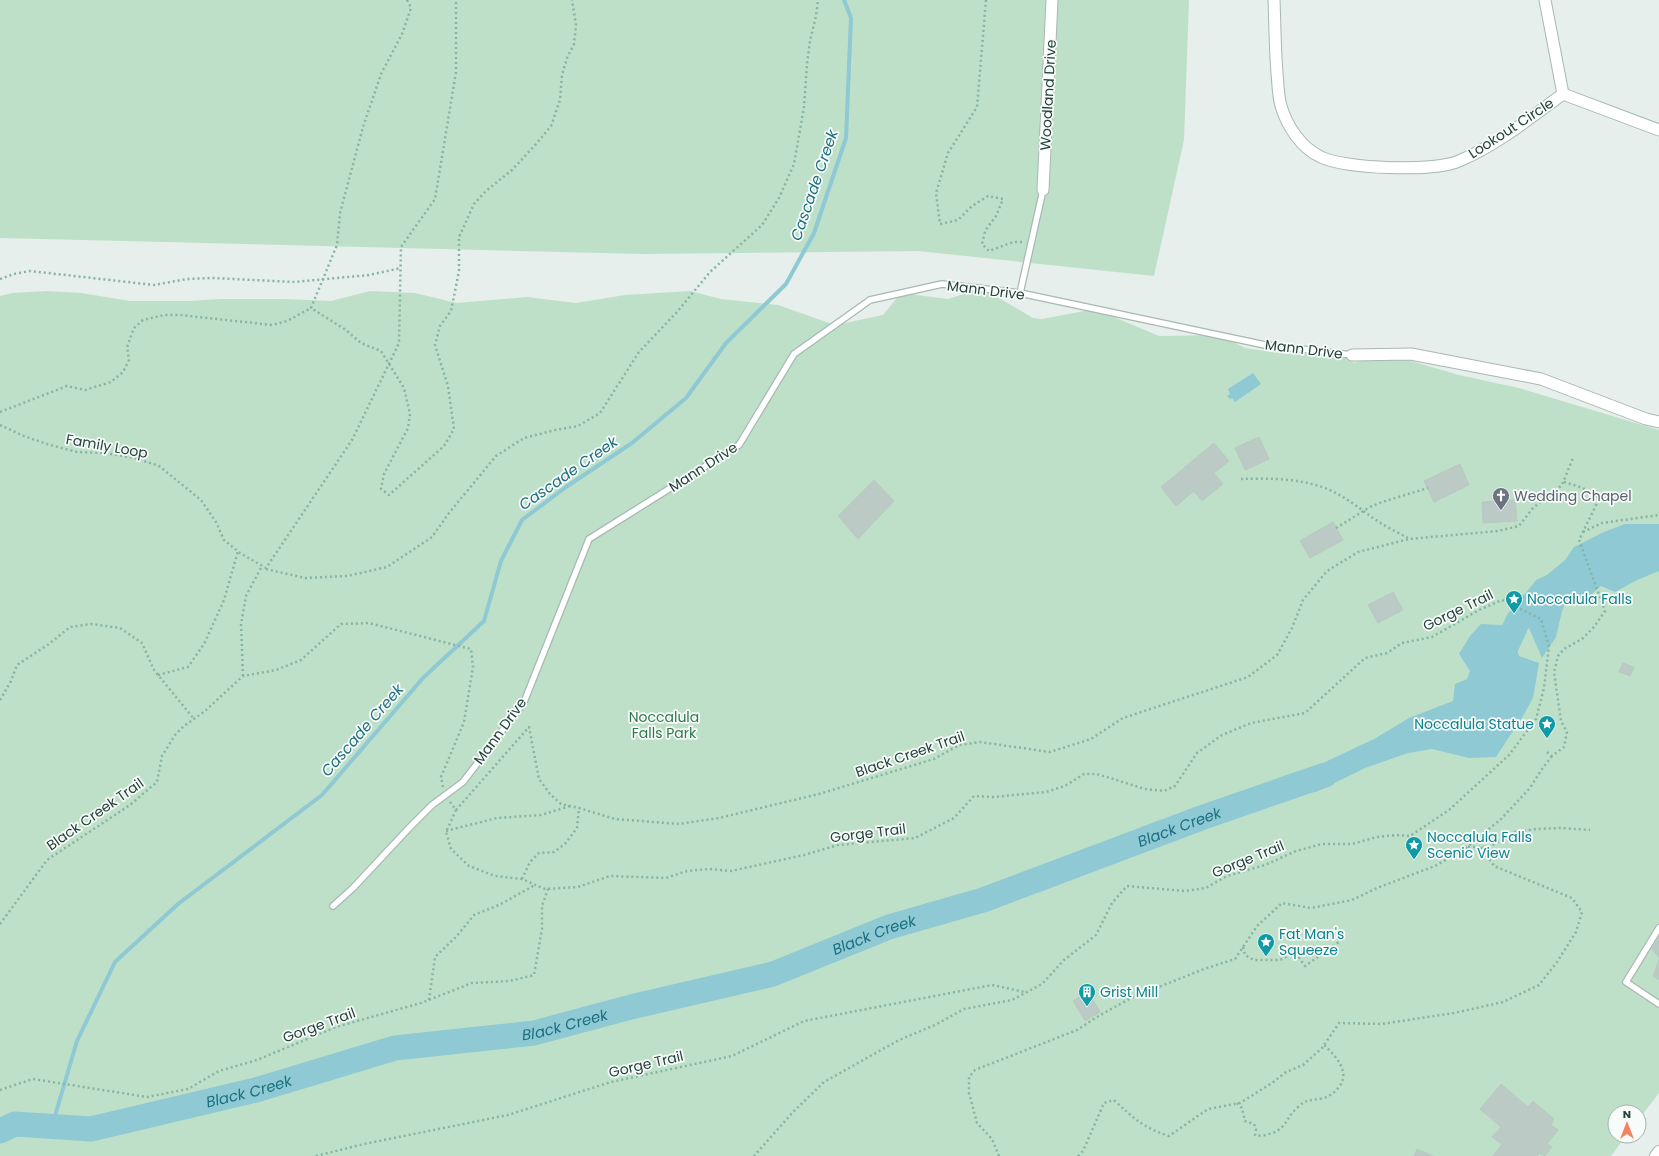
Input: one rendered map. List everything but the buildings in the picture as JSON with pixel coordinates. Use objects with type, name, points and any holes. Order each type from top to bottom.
[{"type":"main road","points":[[1656,1156],[1659,1152]]},
{"type":"street","name":"Woodland Drive","points":[[1044,190],[1052,0]]},
{"type":"street","name":"Lookout Circle","points":[[1274,0],[1278,88],[1281,106],[1290,126],[1304,146],[1321,158],[1347,164],[1384,166],[1436,166],[1458,162],[1497,141],[1563,94]]},
{"type":"street","points":[[1545,0],[1563,94],[1659,130]]},
{"type":"street","name":"Mann Drive","points":[[1352,355],[1411,354],[1541,379],[1646,419],[1659,422]]},
{"type":"lane","points":[[1020,293],[1044,190]]},
{"type":"lane","name":"Mann Drive","points":[[333,906],[353,888],[410,826],[445,795],[463,782],[524,702],[590,539],[739,445],[794,354],[870,300],[942,284],[1020,293],[1265,345],[1352,355]]},
{"type":"lane","points":[[1659,928],[1626,982],[1659,1004]]},
{"type":"path","points":[[0,412],[67,386],[85,390],[111,382],[123,372],[129,360],[127,347],[134,328],[143,320],[164,316],[180,316],[272,325],[286,321],[311,308],[337,245],[340,213],[363,127],[381,74],[402,34],[411,8],[406,0]]},
{"type":"path","points":[[266,568],[352,440],[399,343],[401,247],[435,198],[456,72],[456,0]]},
{"type":"path","points":[[311,308],[346,330],[361,343],[381,351],[404,388],[410,414],[408,428],[384,474],[381,488],[389,495],[444,446],[454,429],[448,386],[435,345],[440,326],[451,311],[459,271],[459,236],[474,204],[486,191],[512,170],[551,126],[560,100],[562,75],[567,58],[574,44],[576,25],[572,0]]},
{"type":"path","name":"Family Loop","points":[[0,424],[24,436],[70,451],[105,453],[135,458],[160,466],[201,500],[216,522],[224,540],[266,568],[305,578],[347,576],[387,568],[432,537],[449,512],[496,456],[524,438],[578,426],[600,413],[639,352],[677,312],[710,272],[762,225],[779,198],[794,164],[804,107],[810,41],[818,0]]},
{"type":"path","points":[[986,0],[977,107],[948,153],[936,193],[940,224],[958,220],[972,206],[988,196],[1003,199],[996,216],[985,232],[982,244],[989,251],[1013,242],[1032,243]]},
{"type":"path","points":[[0,279],[14,274],[30,271],[154,285],[187,279],[206,278],[295,282],[369,274],[401,268]]},
{"type":"path","name":"Black Creek Trail","points":[[456,810],[529,727],[539,779],[550,794],[561,804],[615,819],[679,824],[719,818],[819,794],[934,759],[959,745],[980,742],[1050,752],[1091,739],[1123,718],[1248,677],[1277,655],[1292,628],[1303,600],[1327,571],[1358,552],[1409,539],[1498,531],[1519,526],[1533,508],[1562,485],[1573,458]]},
{"type":"path","points":[[1241,479],[1277,478],[1305,483],[1332,491],[1354,503],[1380,523],[1409,539]]},
{"type":"path","points":[[999,1156],[992,1139],[977,1123],[969,1093],[969,1077],[975,1070],[1077,1030],[1131,998],[1204,969],[1235,959],[1257,926],[1282,903],[1311,908],[1352,900],[1377,888],[1435,866],[1468,847],[1501,819],[1530,788],[1552,756],[1564,747],[1567,732],[1561,721],[1554,672],[1558,656],[1564,649],[1582,639],[1594,627],[1605,611],[1579,540],[1599,500],[1583,488],[1564,482]]},
{"type":"path","points":[[1336,528],[1382,502],[1428,488]]},
{"type":"path","points":[[1583,533],[1602,523],[1659,515]]},
{"type":"path","points":[[158,675],[188,667],[204,644],[224,600],[238,550]]},
{"type":"path","points":[[262,566],[246,596],[241,624],[243,676],[276,670],[301,660],[341,624],[369,623],[471,649],[473,667],[464,722],[441,777],[445,795],[456,810],[446,832]]},
{"type":"path","name":"Gorge Trail","points":[[446,832],[451,849],[469,866],[495,876],[522,879],[544,889],[548,889],[578,887],[610,876],[666,878],[687,871],[708,869],[731,871],[804,855],[838,845],[914,838],[954,818],[974,796],[993,797],[1046,792],[1065,786],[1084,774],[1097,774],[1145,789],[1164,791],[1175,786],[1197,753],[1222,735],[1251,723],[1305,713],[1364,658],[1387,653],[1402,643],[1432,637],[1481,609],[1502,600],[1541,619],[1549,646],[1544,688],[1536,719],[1509,755],[1449,810],[1410,836],[1396,835],[1377,837],[1352,844],[1322,844],[1296,851],[1265,865],[1227,876],[1206,888],[1185,891],[1127,886],[1112,902],[1096,935],[1064,960],[1042,984],[1012,1000],[964,1009],[935,1025],[899,1040],[852,1068],[824,1082],[794,1111],[754,1156]]},
{"type":"path","points":[[0,700],[11,680],[17,664],[49,644],[70,627],[91,624],[120,628],[142,643],[154,670],[194,719]]},
{"type":"path","name":"Black Creek Trail","points":[[0,924],[47,860],[130,805],[157,782],[162,756],[176,734],[226,693],[243,676]]},
{"type":"path","points":[[1547,752],[1552,756]]},
{"type":"path","points":[[446,832],[497,818],[541,815],[571,806]]},
{"type":"path","points":[[522,879],[530,862],[539,853],[554,852],[564,844],[578,828],[579,808]]},
{"type":"path","points":[[1468,847],[1489,847],[1515,832],[1561,828],[1590,830]]},
{"type":"path","points":[[1078,1156],[1083,1151],[1104,1103],[1114,1100],[1134,1120],[1154,1131],[1169,1136],[1208,1109],[1237,1104],[1272,1083],[1286,1072],[1303,1065],[1324,1045],[1339,1023],[1382,1024],[1454,1013],[1503,1002],[1539,985],[1557,962],[1576,932],[1582,912],[1572,898],[1494,866],[1481,847]]},
{"type":"path","points":[[429,1000],[435,956],[456,937],[474,915],[499,905],[535,885]]},
{"type":"path","name":"Gorge Trail","points":[[0,1090],[33,1079],[74,1087],[147,1097],[188,1089],[219,1070],[257,1060],[336,1027],[429,1000],[472,983],[510,982],[534,975],[542,929],[542,906],[548,889]]},
{"type":"path","points":[[1243,947],[1245,955],[1254,960],[1280,960],[1290,955],[1298,956],[1305,966],[1339,942]]},
{"type":"path","name":"Gorge Trail","points":[[316,1156],[364,1144],[508,1115],[611,1082],[732,1056],[804,1021],[992,985],[1025,992]]},
{"type":"path","points":[[1237,1104],[1242,1108],[1245,1121],[1254,1124],[1256,1129],[1255,1135],[1260,1136],[1270,1134],[1282,1127],[1289,1115],[1300,1105],[1311,1099],[1325,1098],[1335,1092],[1344,1077],[1341,1066],[1333,1053],[1324,1045]]},
{"type":"green space","points":[[0,0],[1189,0],[1184,140],[1154,276],[918,251],[643,254],[0,238]]},
{"type":"green space","name":"Noccalula Falls Park","points":[[982,288],[1033,318],[1042,319],[1095,309],[1159,336],[1220,335],[1245,348],[1286,354],[1352,355],[1353,363],[1387,354],[1459,375],[1519,388],[1659,430],[1659,1093],[1647,1109],[1647,1104],[1607,1104],[1607,1144],[1620,1144],[1611,1156],[0,1156],[0,296],[12,293],[47,291],[81,293],[130,301],[284,299],[331,301],[370,291],[415,293],[457,303],[527,297],[576,303],[625,295],[690,291],[721,299],[778,305],[835,325],[883,315],[901,293],[948,299]]},
{"type":"water","points":[[1253,373],[1261,384],[1235,402],[1232,398],[1230,399],[1227,396],[1230,394],[1228,389]]},
{"type":"water","points":[[1625,524],[1659,524],[1659,571],[1637,580],[1615,592],[1601,586],[1593,593],[1590,601],[1584,598],[1567,599],[1562,611],[1556,637],[1542,658],[1516,598],[1525,594],[1536,580],[1547,575],[1565,560],[1574,547],[1604,532]]},
{"type":"water","points":[[1481,624],[1503,625],[1514,638],[1519,656],[1539,663],[1533,698],[1496,757],[1469,758],[1432,749],[1408,753],[1365,768],[1316,792],[1288,794],[1304,772],[1374,739],[1409,718],[1453,701],[1455,684],[1467,679],[1470,671],[1459,654],[1470,636]]},
{"type":"waterway","name":"Cascade Creek","points":[[52,1126],[77,1041],[115,962],[178,904],[322,795],[423,678],[484,621],[501,561],[522,520],[566,487],[632,443],[686,398],[726,343],[786,284],[814,233],[846,138],[851,18],[844,0]]},
{"type":"waterway","name":"Black Creek","points":[[1497,666],[1518,621],[1550,593]]},
{"type":"waterway","name":"Black Creek","points":[[0,1131],[15,1124],[91,1129],[256,1090],[395,1048],[534,1033],[631,1007],[773,974],[889,927],[983,900],[1201,818],[1325,775]]},
{"type":"place","name":"Wedding Chapel","points":[[1501,511]]},
{"type":"place","name":"Noccalula Falls","points":[[1514,614]]},
{"type":"place","name":"Noccalula Statue","points":[[1547,739]]},
{"type":"place","name":"Noccalula Falls Scenic View","points":[[1414,860]]},
{"type":"place","name":"Fat Man's Squeeze","points":[[1266,957]]},
{"type":"place","name":"Grist Mill","points":[[1087,1007]]}]
